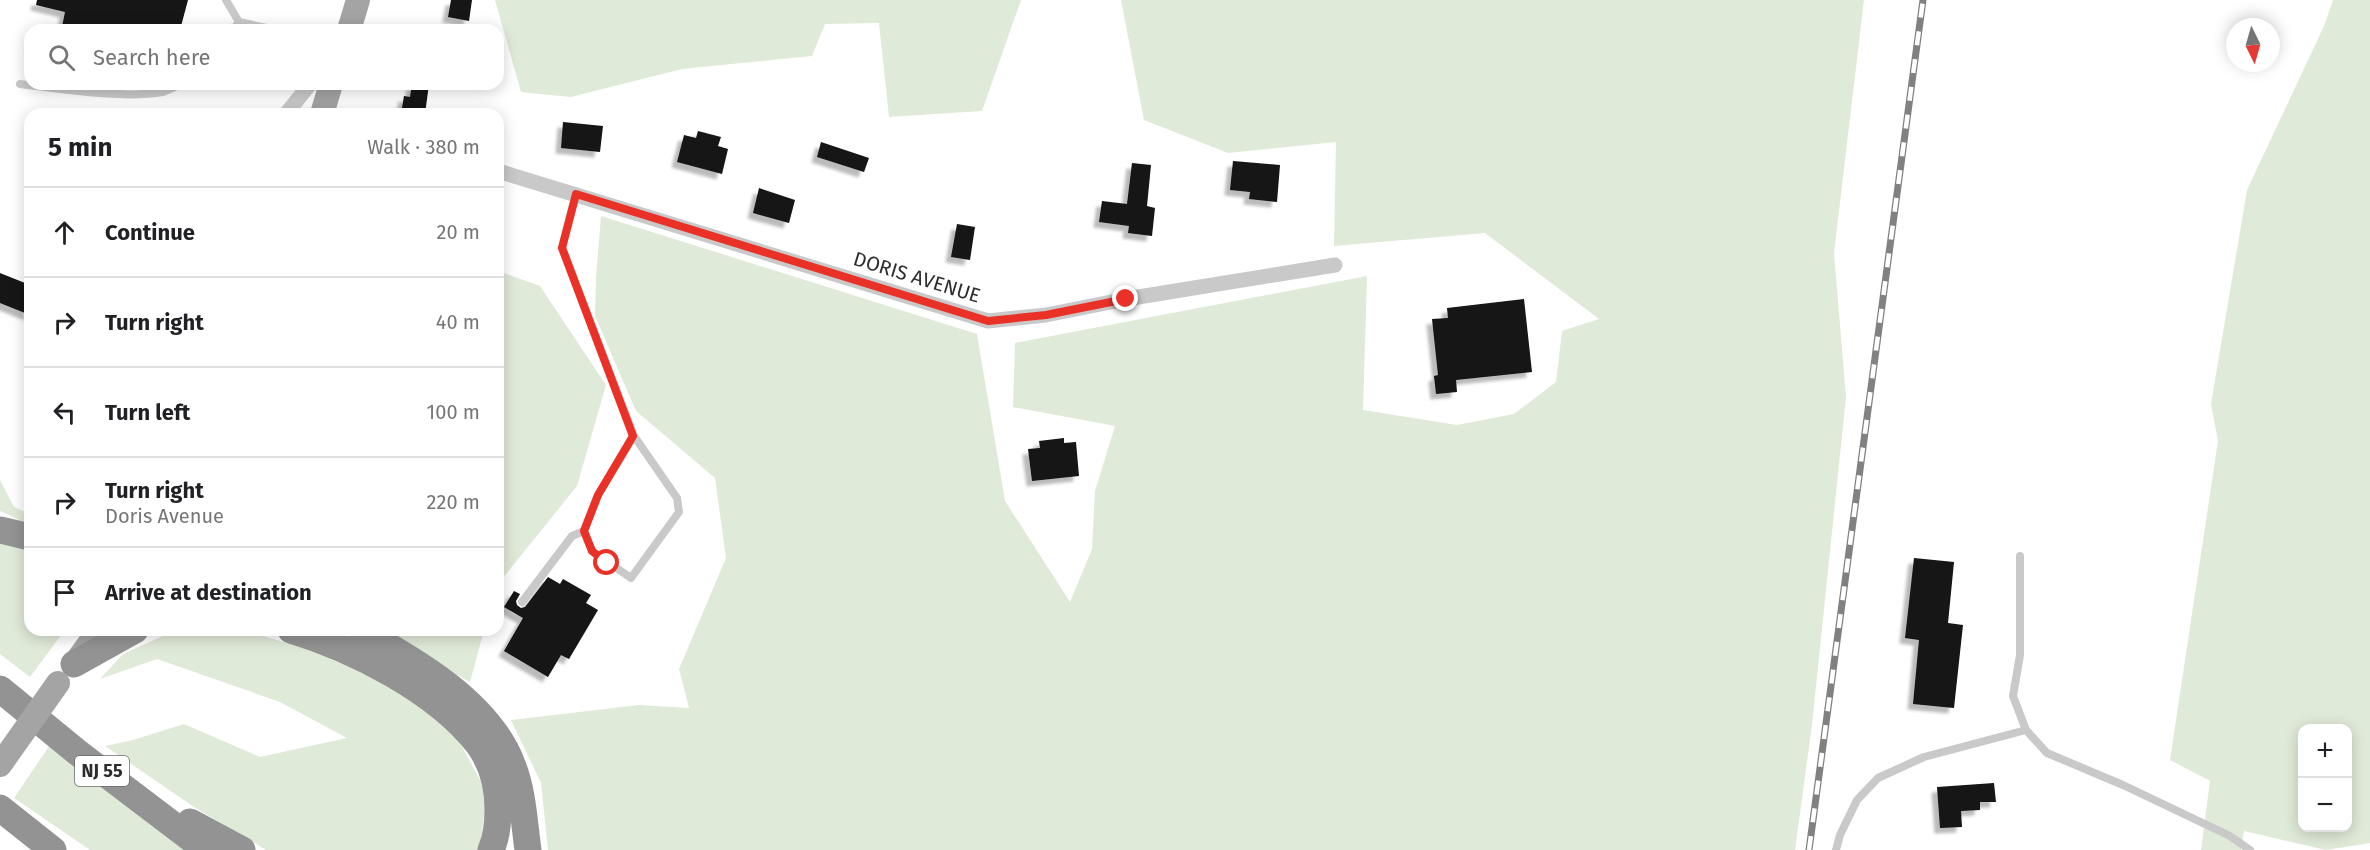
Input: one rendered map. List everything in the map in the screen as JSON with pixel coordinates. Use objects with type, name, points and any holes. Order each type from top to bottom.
[{"type":"highway","points":[[0,530],[24,536]]},
{"type":"highway","points":[[66,674],[126,636]]},
{"type":"highway","points":[[307,636],[364,658],[410,684],[448,714],[477,744],[492,772],[498,802],[498,822],[491,850]]},
{"type":"highway","points":[[370,636],[446,684],[475,708],[494,730],[505,747],[518,779],[528,850]]},
{"type":"highway","name":"NJ 55","points":[[0,689],[118,784],[207,850]]},
{"type":"highway","points":[[118,784],[242,850]]},
{"type":"highway","points":[[0,808],[53,850]]},
{"type":"main road","points":[[351,24],[358,0]]},
{"type":"main road","points":[[324,108],[329,90]]},
{"type":"main road","points":[[0,765],[94,636]]},
{"type":"street","points":[[291,108],[305,90]]},
{"type":"street","name":"DORIS AVENUE","points":[[504,173],[988,321],[1046,315],[1126,299],[1335,265]]},
{"type":"lane","points":[[226,0],[239,22],[248,24]]},
{"type":"lane","points":[[20,84],[24,84]]},
{"type":"lane","points":[[70,90],[135,93],[169,90]]},
{"type":"lane","points":[[576,194],[562,248],[633,436],[677,498],[679,512],[631,578],[592,551],[584,531],[598,495],[633,436]]},
{"type":"lane","points":[[522,602],[572,536],[584,531]]},
{"type":"lane","points":[[2020,556],[2020,655],[2013,696],[2026,730],[2047,753],[2123,785],[2230,836],[2250,850]]},
{"type":"lane","points":[[1836,850],[1840,835],[1857,800],[1878,778],[1924,757],[2026,730]]},
{"type":"green space","points":[[495,0],[1021,0],[982,111],[889,117],[879,23],[825,24],[812,56],[682,69],[571,97],[521,92],[504,32],[504,24],[502,24]]},
{"type":"green space","points":[[1121,0],[1864,0],[1834,253],[1846,397],[1812,725],[1795,850],[548,850],[541,783],[511,720],[639,705],[689,708],[679,669],[726,558],[715,478],[636,411],[595,316],[601,216],[977,334],[1005,501],[1070,602],[1092,549],[1095,491],[1115,426],[1013,407],[1015,343],[1367,276],[1363,410],[1457,425],[1514,414],[1556,382],[1562,331],[1599,319],[1485,233],[1334,246],[1336,142],[1228,153],[1144,120]]},
{"type":"green space","points":[[2333,0],[2370,0],[2370,843],[2326,850],[2244,831],[2241,850],[2201,850],[2210,781],[2170,760],[2218,441],[2211,404],[2247,190],[2324,26]]},
{"type":"green space","points":[[504,273],[540,286],[606,385],[577,486],[504,577]]},
{"type":"green space","points":[[0,480],[14,507],[24,511],[24,522],[0,511]]},
{"type":"green space","points":[[0,536],[24,542],[24,636],[61,636],[30,677],[0,654]]},
{"type":"green space","points":[[163,636],[263,636],[329,655],[406,694],[458,739],[487,793],[480,850],[266,850],[194,807],[105,746],[184,724],[260,757],[347,738],[280,702],[157,659],[100,679],[123,654]]},
{"type":"green space","points":[[387,636],[482,636],[470,682]]},
{"type":"green space","points":[[54,739],[187,850],[90,850],[14,798]]},
{"type":"building","points":[[37,0],[188,0],[182,24],[63,24],[65,12],[36,5]]},
{"type":"building","points":[[451,0],[472,0],[469,21],[448,17]]},
{"type":"building","points":[[411,90],[428,90],[426,108],[402,108],[404,96],[410,97]]},
{"type":"building","points":[[563,122],[603,126],[600,152],[561,148]]},
{"type":"building","points":[[698,131],[721,137],[718,146],[728,149],[722,174],[677,162],[684,135],[696,138]]},
{"type":"building","points":[[821,142],[869,158],[864,172],[817,157]]},
{"type":"building","points":[[1233,161],[1280,165],[1277,202],[1249,199],[1250,192],[1230,190]]},
{"type":"building","points":[[1132,163],[1151,165],[1147,206],[1155,208],[1152,236],[1128,233],[1129,226],[1099,222],[1102,201],[1127,204]]},
{"type":"building","points":[[759,188],[795,200],[789,223],[753,213]]},
{"type":"building","points":[[957,224],[975,227],[970,260],[951,257]]},
{"type":"building","points":[[0,273],[24,283],[24,313],[0,303]]},
{"type":"building","points":[[1524,299],[1532,372],[1456,380],[1457,392],[1436,394],[1434,376],[1438,375],[1432,319],[1448,318],[1447,308]]},
{"type":"building","points":[[1064,438],[1064,443],[1076,442],[1079,476],[1032,481],[1028,449],[1040,448],[1039,441]]},
{"type":"building","points":[[1914,558],[1954,562],[1948,623],[1963,625],[1954,708],[1913,704],[1919,640],[1905,638]]},
{"type":"building","points":[[548,577],[560,584],[563,579],[591,595],[586,603],[598,610],[569,659],[561,655],[548,677],[504,651],[523,618],[504,607],[514,591],[520,594],[516,601],[517,605],[521,608],[525,607]]},
{"type":"building","points":[[1994,783],[1996,802],[1980,802],[1980,810],[1961,811],[1962,827],[1940,828],[1937,787]]},
{"type":"railway","points":[[1809,850],[1923,0]]},
{"type":"route","points":[[607,563],[592,551],[584,531],[598,495],[633,436],[562,248],[576,194],[988,321],[1046,315],[1126,299]]}]
